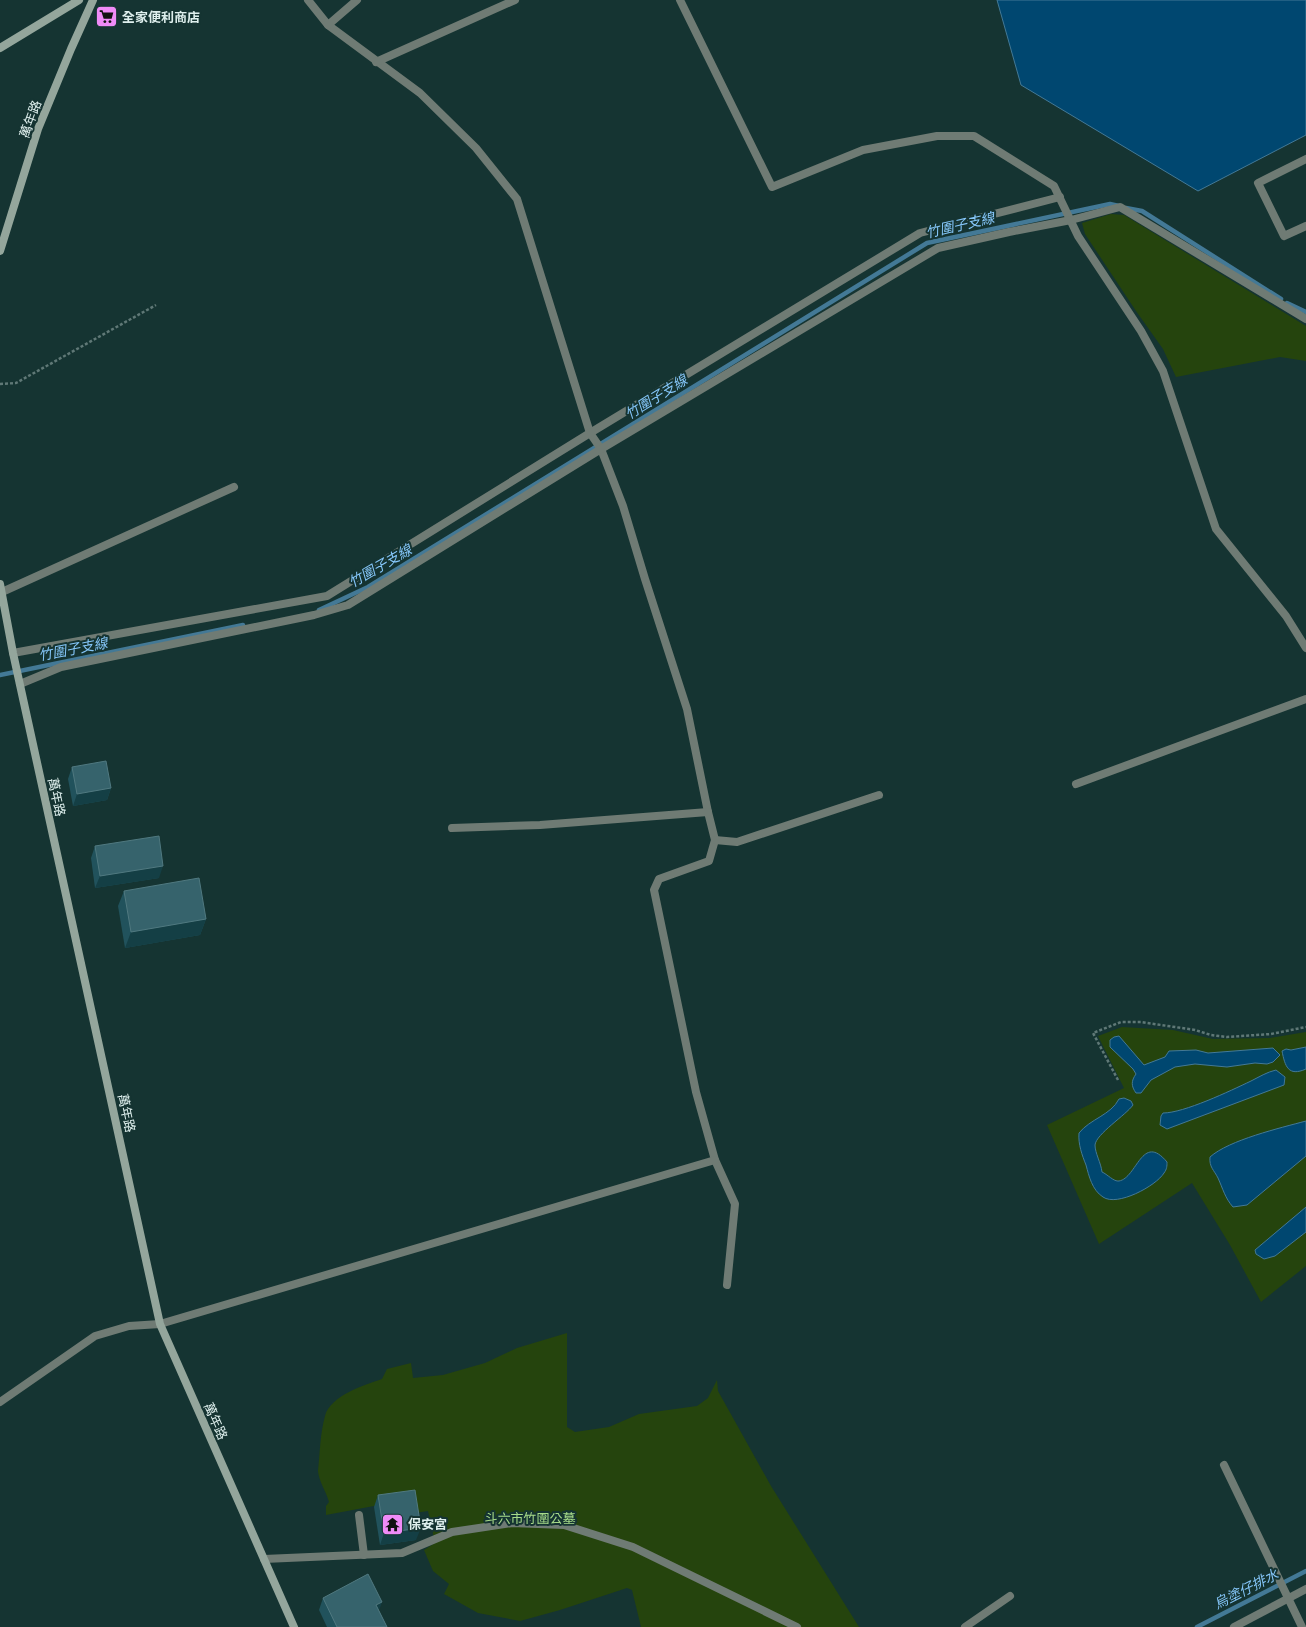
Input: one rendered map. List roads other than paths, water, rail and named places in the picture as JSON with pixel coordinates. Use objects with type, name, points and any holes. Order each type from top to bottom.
[{"type":"street","points":[[0,48],[79,0]]},
{"type":"street","name":"萬年路","points":[[0,251],[38,129],[93,0]]},
{"type":"street","points":[[308,0],[328,25],[376,62],[420,93],[476,148],[517,199],[590,433],[601,449],[623,506],[687,709],[715,840],[709,861],[659,878],[654,890],[696,1092],[715,1160],[735,1204],[726,1285]]},
{"type":"street","points":[[328,25],[357,0]]},
{"type":"street","points":[[376,62],[515,0]]},
{"type":"street","points":[[680,0],[772,187],[863,150],[937,136],[974,136],[1054,186],[1078,236],[1141,331],[1163,372],[1216,529],[1286,616],[1306,648]]},
{"type":"street","points":[[1306,159],[1258,183],[1284,236],[1306,226]]},
{"type":"street","points":[[13,653],[327,596],[590,433],[920,234],[1060,197]]},
{"type":"street","points":[[20,684],[61,668],[314,615],[348,604],[601,449],[938,248],[1071,220],[1120,207],[1306,319]]},
{"type":"street","points":[[1,588],[234,487]]},
{"type":"street","name":"萬年路","points":[[1,588],[13,653],[160,1324],[294,1627]]},
{"type":"street","points":[[1076,784],[1306,699]]},
{"type":"street","points":[[715,840],[737,842],[879,795]]},
{"type":"street","points":[[452,828],[540,825],[708,812]]},
{"type":"street","points":[[0,1402],[95,1336],[128,1326],[160,1324],[715,1160]]},
{"type":"street","points":[[1224,1465],[1302,1627]]},
{"type":"street","points":[[359,1516],[364,1555]]},
{"type":"street","points":[[264,1559],[402,1553],[452,1532],[512,1523],[564,1525],[633,1547],[797,1627]]},
{"type":"street","points":[[1234,1627],[1286,1594],[1306,1589]]},
{"type":"street","points":[[965,1627],[1010,1596]]},
{"type":"water","points":[[997,0],[1306,0],[1306,135],[1198,191],[1021,85]]},
{"type":"water","points":[[1119,1036],[1144,1065],[1165,1057],[1169,1051],[1196,1050],[1208,1053],[1273,1048],[1280,1055],[1273,1062],[1267,1064],[1255,1063],[1227,1067],[1195,1064],[1175,1067],[1151,1080],[1141,1093],[1136,1093],[1132,1084],[1136,1074],[1133,1069],[1110,1047],[1110,1040]]},
{"type":"water","points":[[1306,1047],[1306,1069],[1295,1072],[1288,1069],[1284,1061],[1282,1051],[1286,1049],[1291,1050]]},
{"type":"water","points":[[1276,1070],[1285,1077],[1284,1085],[1167,1129],[1160,1125],[1161,1116],[1163,1113],[1195,1106],[1266,1073]]},
{"type":"water","points":[[1124,1098],[1131,1101],[1133,1105],[1100,1136],[1095,1145],[1102,1172],[1119,1181],[1131,1173],[1140,1159],[1151,1152],[1158,1154],[1167,1162],[1167,1166],[1165,1172],[1160,1178],[1145,1189],[1126,1197],[1109,1199],[1103,1197],[1096,1191],[1081,1149],[1079,1133],[1111,1109],[1119,1099]]},
{"type":"water","points":[[1306,1121],[1306,1156],[1247,1205],[1233,1207],[1226,1197],[1211,1166],[1210,1157],[1229,1145],[1242,1140]]},
{"type":"water","points":[[1306,1207],[1306,1232],[1275,1256],[1264,1259],[1256,1254],[1255,1250]]},
{"type":"waterway","name":"竹圍子支線","points":[[319,610],[368,587],[927,243],[1110,204],[1119,206]]},
{"type":"waterway","name":"竹圍子支線","points":[[1126,208],[1142,211],[1281,299]]},
{"type":"waterway","name":"竹圍子支線","points":[[1287,303],[1306,312]]},
{"type":"waterway","name":"竹圍子支線","points":[[0,675],[243,625]]},
{"type":"waterway","name":"烏塗仔排水","points":[[1197,1627],[1306,1571]]},
{"type":"place","name":"全家便利商店","points":[[107,17]]},
{"type":"place","name":"保安宮","points":[[393,1524]]},
{"type":"park label","name":"斗六市竹圍公墓","points":[[530,1518]]}]
